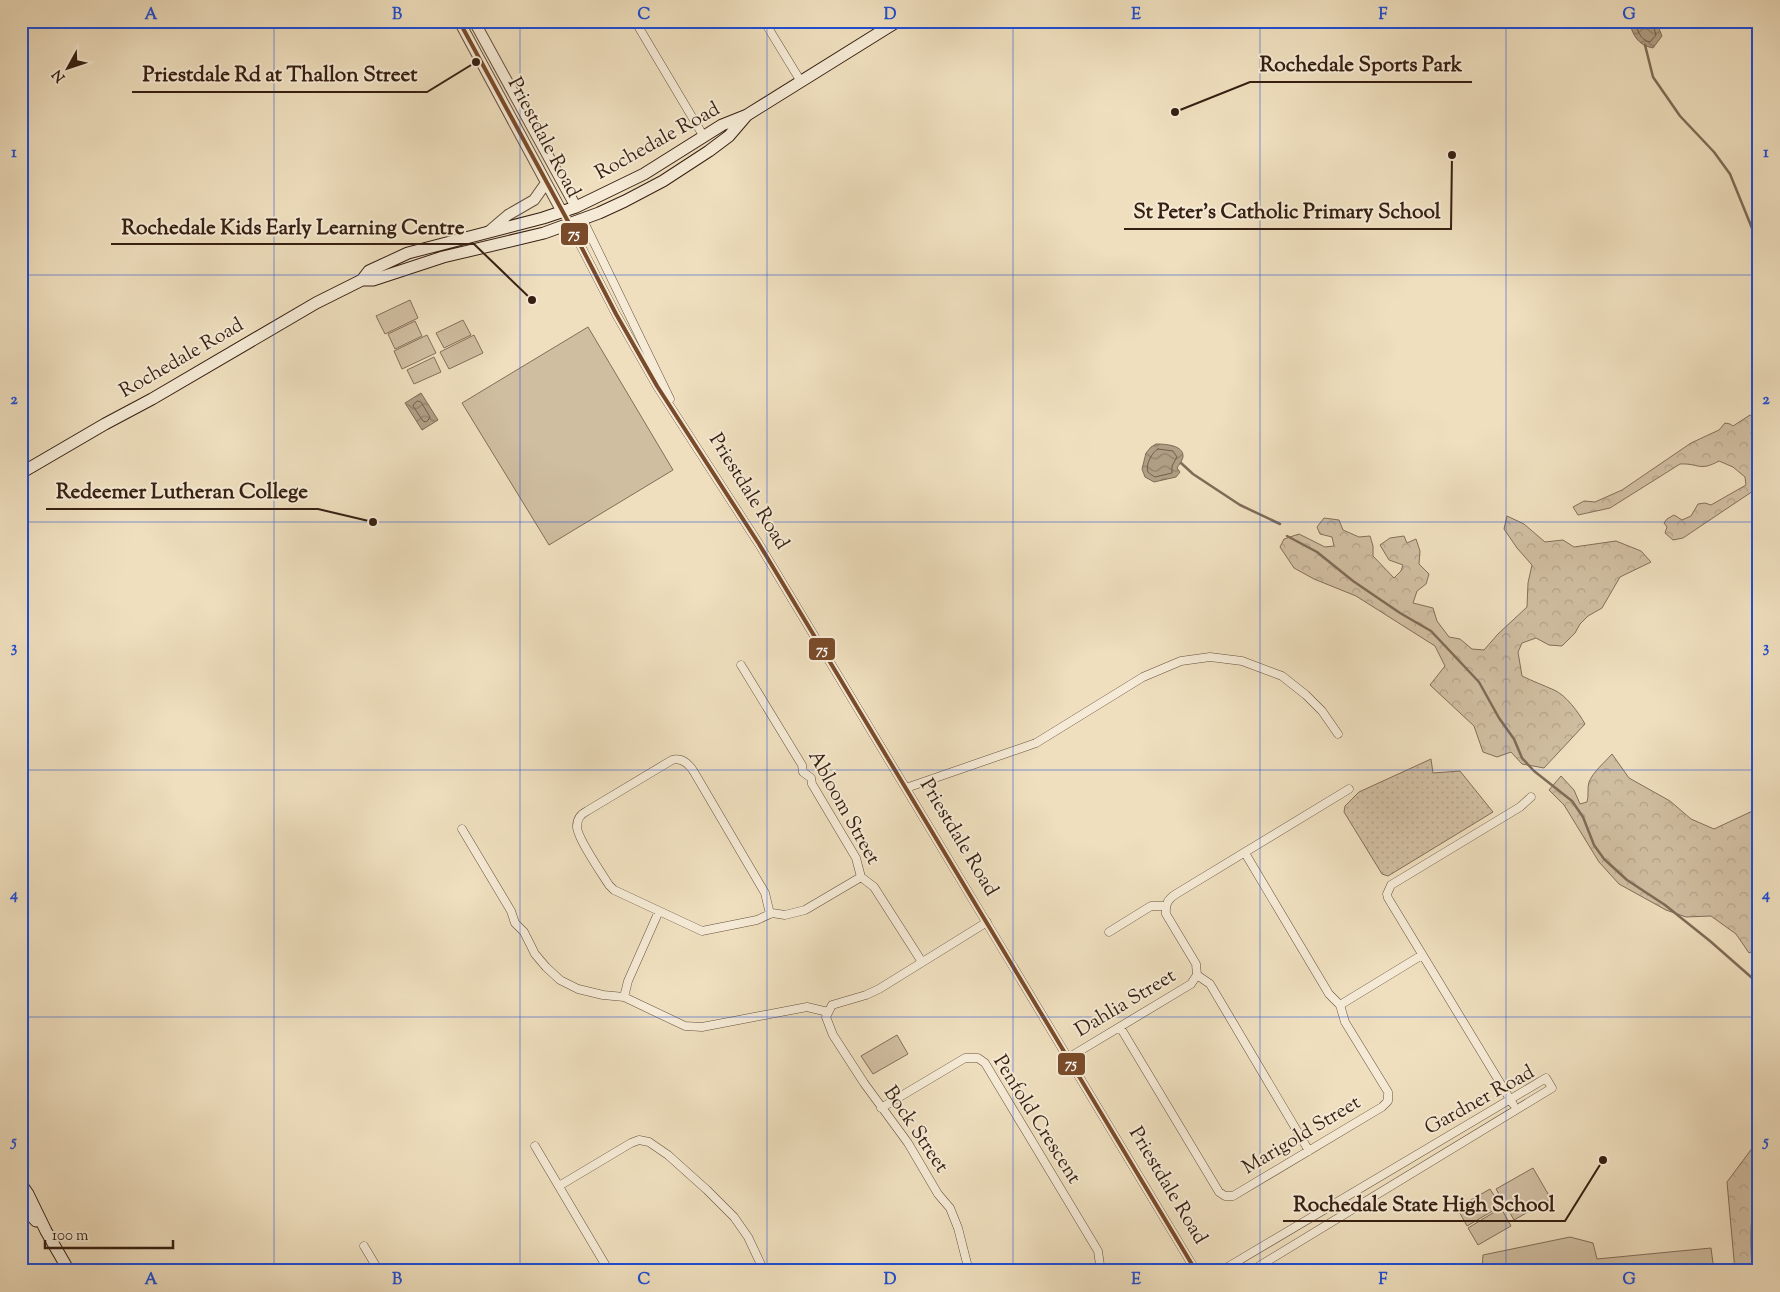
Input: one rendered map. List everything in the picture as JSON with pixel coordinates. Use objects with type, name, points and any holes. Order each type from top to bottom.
[{"type":"main road","name":"Rochedale Road","points":[[21,473],[105,424],[152,400],[316,303],[362,280],[369,271],[408,253],[562,212],[616,189],[644,174],[722,125],[747,114],[896,22]]},
{"type":"main road","name":"Rochedale Road","points":[[362,280],[372,280],[443,257],[544,233],[583,220],[626,201],[677,172],[729,136],[747,114]]},
{"type":"main road","name":"Priestdale Road","points":[[576,207],[583,220]]},
{"type":"main road","name":"Priestdale Road","points":[[562,212],[570,225]]},
{"type":"main road","points":[[21,1184],[69,1271]]},
{"type":"main road","points":[[21,1204],[46,1231]]},
{"type":"street","name":"Priestdale Road","points":[[459,21],[562,212]]},
{"type":"street","name":"Priestdale Road","points":[[474,21],[576,207]]},
{"type":"street","points":[[635,21],[704,137]]},
{"type":"street","points":[[764,21],[800,80]]},
{"type":"street","points":[[488,232],[508,215],[534,200],[546,183]]},
{"type":"street","name":"Priestdale Road","points":[[583,220],[685,428]]},
{"type":"street","name":"Priestdale Road","points":[[570,225],[616,314],[657,386],[759,544],[1196,1271]]},
{"type":"street","points":[[906,788],[1036,743],[1143,677],[1181,661],[1210,657],[1242,661],[1282,676],[1306,694],[1322,711],[1338,734]]},
{"type":"street","name":"Abloom Street","points":[[741,665],[802,765],[803,772],[811,778],[812,784],[856,858],[862,877],[874,887],[922,962]]},
{"type":"street","points":[[770,914],[765,893],[694,772],[691,767],[677,758],[581,814],[577,826],[578,832],[609,885],[614,890],[702,931],[757,920],[770,914],[785,915],[804,910],[862,877]]},
{"type":"street","points":[[1309,1151],[1210,984],[1197,975],[1196,964],[1166,914],[1166,906],[1169,898],[1349,788]]},
{"type":"street","points":[[1516,1110],[1388,898],[1388,889],[1391,885],[1520,807],[1531,797]]},
{"type":"street","points":[[462,829],[511,912],[514,923],[524,932],[535,954],[560,980],[578,989],[602,995],[624,997],[685,1026],[702,1027],[807,1007],[828,1012],[832,1005],[855,999],[879,989],[987,922]]},
{"type":"street","points":[[1245,853],[1329,994],[1340,1005],[1422,955]]},
{"type":"street","points":[[1109,932],[1152,906],[1166,906]]},
{"type":"street","points":[[624,997],[628,981],[659,911]]},
{"type":"street","name":"Dahlia Street","points":[[1068,1058],[1191,984],[1197,975]]},
{"type":"street","name":"Marigold Street","points":[[1120,1027],[1219,1192],[1225,1196],[1233,1196],[1382,1107],[1388,1101],[1388,1092],[1345,1022],[1340,1005]]},
{"type":"street","name":"Bock Street","points":[[828,1012],[826,1017],[833,1036],[881,1108],[908,1143],[938,1194],[950,1208],[958,1228],[969,1271]]},
{"type":"street","name":"Penfold Crescent","points":[[881,1108],[965,1058],[978,1058],[985,1063],[1098,1251],[1100,1265],[1096,1271]]},
{"type":"street","name":"Gardner Road","points":[[1221,1271],[1546,1078],[1552,1088],[1250,1271]]},
{"type":"street","points":[[559,1186],[631,1143],[640,1140],[649,1142],[668,1155],[708,1190],[734,1218],[753,1245],[764,1271]]},
{"type":"street","points":[[535,1146],[609,1271]]},
{"type":"street","points":[[364,1246],[379,1271]]},
{"type":"green space","points":[[410,300],[418,318],[385,334],[376,316]]},
{"type":"green space","points":[[463,320],[471,335],[444,348],[436,333]]},
{"type":"green space","points":[[415,321],[422,336],[395,349],[388,334]]},
{"type":"green space","points":[[588,327],[673,470],[549,545],[462,403]]},
{"type":"green space","points":[[427,335],[436,353],[402,369],[394,351]]},
{"type":"green space","points":[[474,335],[483,353],[449,369],[440,352]]},
{"type":"green space","points":[[434,357],[441,372],[414,384],[407,370]]},
{"type":"green space","points":[[1750,415],[1759,419],[1759,432],[1752,429],[1751,434],[1759,438],[1759,487],[1683,538],[1673,540],[1665,533],[1667,527],[1664,523],[1667,519],[1674,515],[1682,520],[1691,516],[1698,504],[1705,503],[1711,505],[1746,485],[1745,477],[1733,467],[1719,461],[1703,467],[1680,464],[1610,508],[1578,515],[1573,507],[1584,501],[1595,502],[1622,490],[1691,443],[1719,430],[1725,423],[1733,426]]},
{"type":"green space","points":[[1507,516],[1524,524],[1545,542],[1563,540],[1574,547],[1616,541],[1641,551],[1651,562],[1620,577],[1602,608],[1588,616],[1562,646],[1549,645],[1536,638],[1522,643],[1518,652],[1522,676],[1559,692],[1568,700],[1585,724],[1544,768],[1522,764],[1511,752],[1497,757],[1483,752],[1474,726],[1430,685],[1445,666],[1435,646],[1356,596],[1314,579],[1294,568],[1280,547],[1284,539],[1299,534],[1325,547],[1334,546],[1332,537],[1320,534],[1317,527],[1324,518],[1339,520],[1343,530],[1359,537],[1370,536],[1373,556],[1394,578],[1401,571],[1403,565],[1389,560],[1380,545],[1390,538],[1404,536],[1407,543],[1416,539],[1420,551],[1419,564],[1429,574],[1426,584],[1417,591],[1413,603],[1433,608],[1437,621],[1449,637],[1460,639],[1472,649],[1484,650],[1527,607],[1528,583],[1532,565],[1504,529]]},
{"type":"green space","points":[[1612,754],[1629,778],[1670,801],[1691,819],[1714,829],[1759,808],[1759,948],[1749,953],[1736,934],[1711,916],[1686,917],[1666,910],[1619,884],[1599,862],[1564,805],[1549,790],[1561,776],[1574,790],[1580,804],[1587,802],[1588,784],[1591,778]]},
{"type":"green space","points":[[1431,759],[1433,773],[1460,771],[1493,812],[1388,876],[1382,874],[1344,812],[1345,806],[1359,792]]},
{"type":"green space","points":[[897,1035],[908,1054],[873,1074],[861,1056]]},
{"type":"green space","points":[[1759,1139],[1759,1271],[1735,1271],[1727,1182]]},
{"type":"green space","points":[[1533,1168],[1551,1199],[1514,1220],[1496,1189]]},
{"type":"green space","points":[[1490,1189],[1501,1206],[1467,1226],[1457,1208]]},
{"type":"green space","points":[[1501,1208],[1511,1226],[1478,1245],[1468,1228]]},
{"type":"green space","points":[[1570,1237],[1593,1243],[1597,1259],[1711,1248],[1714,1271],[1482,1271],[1483,1255]]},
{"type":"water","points":[[1629,21],[1656,21],[1662,36],[1653,48],[1643,45],[1634,35]]},
{"type":"water","points":[[421,393],[438,420],[422,430],[405,403]]},
{"type":"water","points":[[1156,444],[1173,446],[1182,453],[1183,458],[1177,468],[1180,472],[1176,477],[1154,482],[1145,477],[1142,469],[1146,453]]},
{"type":"waterway","points":[[1645,45],[1653,77],[1680,116],[1714,152],[1730,174],[1756,238]]},
{"type":"waterway","points":[[1181,463],[1193,474],[1240,505],[1280,524]]},
{"type":"waterway","points":[[1287,536],[1317,552],[1353,581],[1400,613],[1431,631],[1479,682],[1499,718],[1514,739],[1522,758],[1534,771],[1572,801],[1583,817],[1594,845],[1604,859],[1627,880],[1665,905],[1710,941],[1759,984]]},
{"type":"waterway","points":[[1753,1271],[1753,1217],[1759,1185]]},
{"type":"transit line","name":"75","points":[[459,21],[616,314],[657,386],[759,544],[1196,1271]]},
{"type":"place","name":"Priestdale Rd at Thallon Street","points":[[476,62]]},
{"type":"place","name":"Rochedale Sports Park","points":[[1175,112]]},
{"type":"place","name":"St Peter's Catholic Primary School","points":[[1452,155]]},
{"type":"place","name":"Rochedale Kids Early Learning Centre","points":[[532,300]]},
{"type":"place","name":"Redeemer Lutheran College","points":[[373,522]]},
{"type":"place","name":"Rochedale State High School","points":[[1603,1160]]}]
